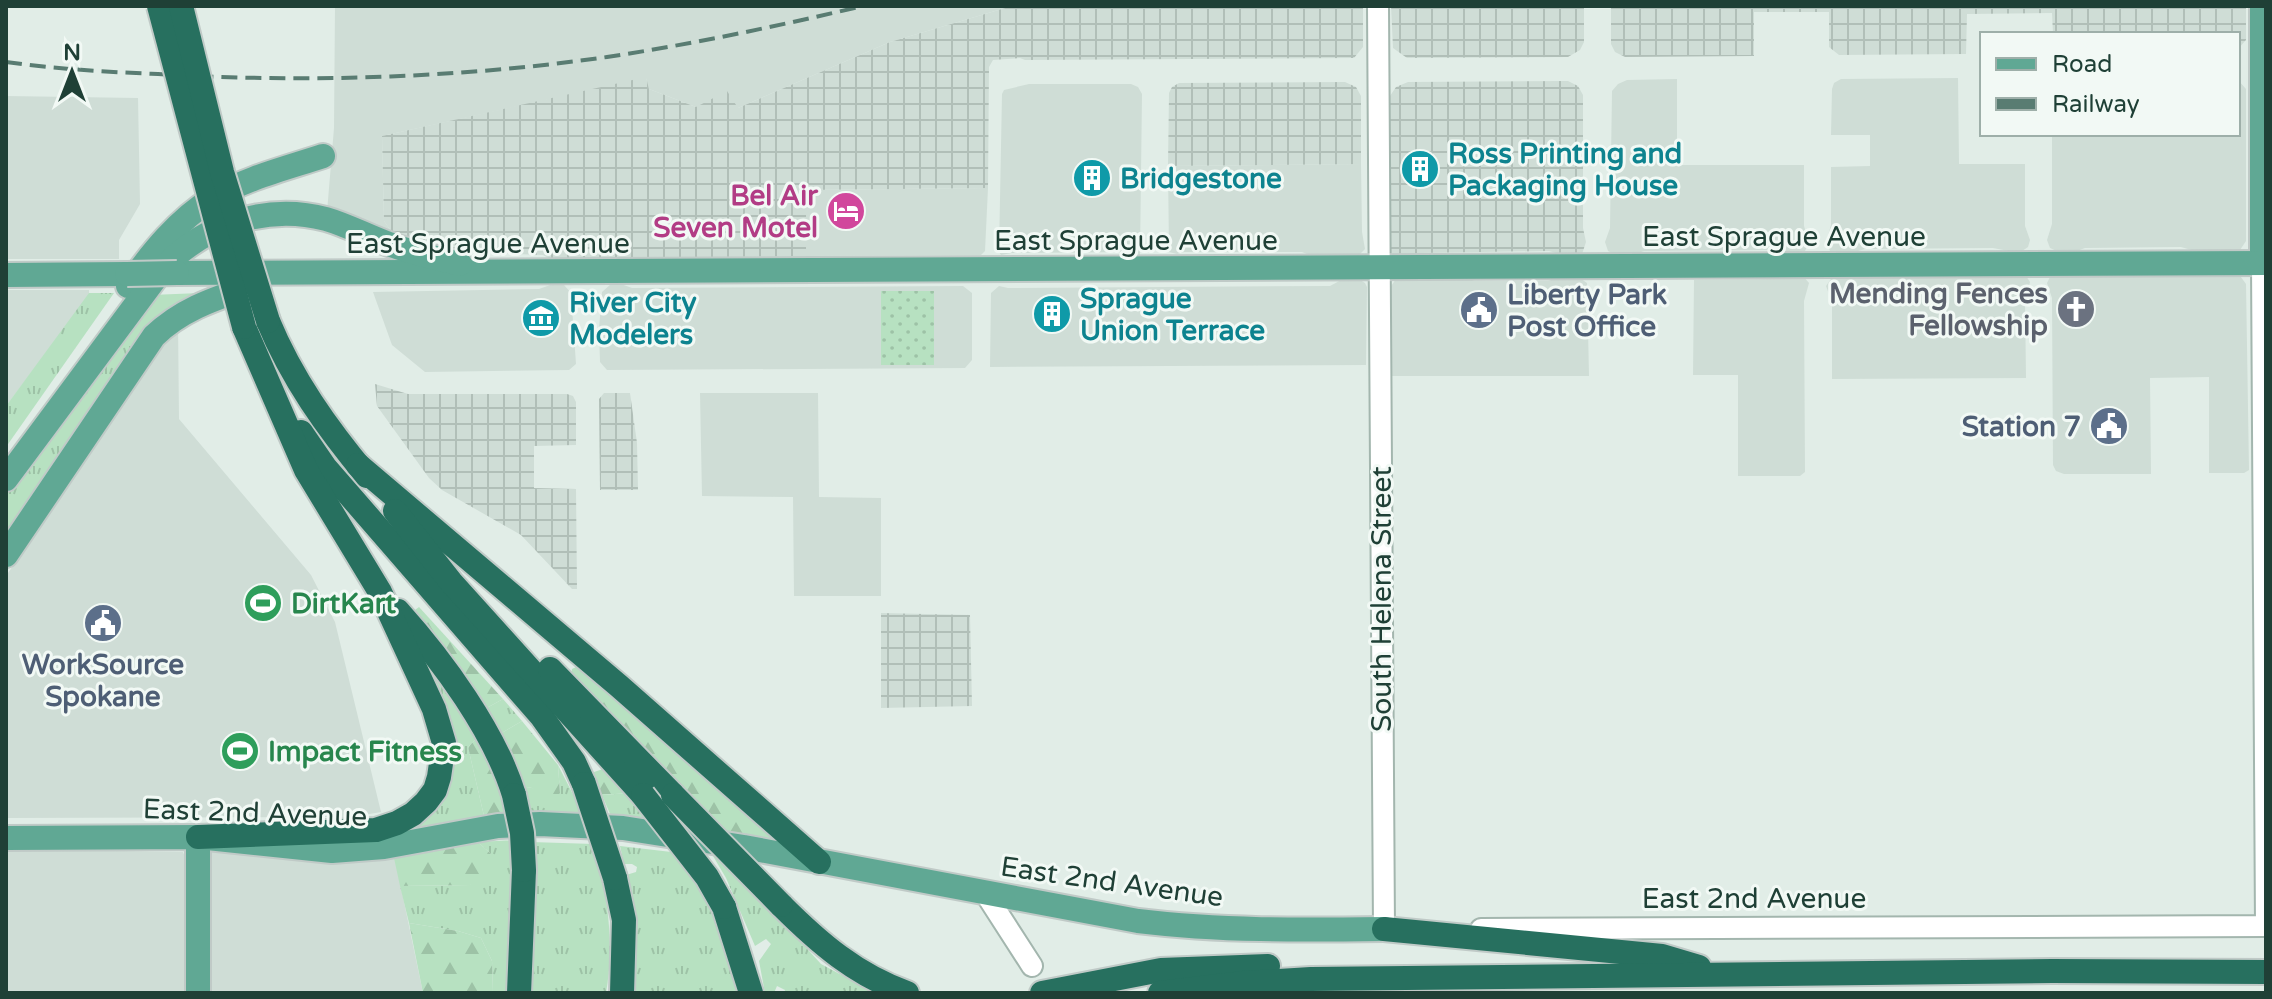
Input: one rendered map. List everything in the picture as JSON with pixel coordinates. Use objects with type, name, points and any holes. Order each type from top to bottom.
[{"type":"highway","points":[[159,6],[256,324],[318,415],[451,582],[643,795],[707,877],[724,907],[751,993]]},
{"type":"highway","points":[[181,6],[272,391],[306,470],[380,592],[434,709],[444,743],[435,790],[413,814],[397,823],[376,830],[198,837]]},
{"type":"highway","points":[[272,391],[325,467],[534,706],[574,762],[615,878],[624,920],[622,993]]},
{"type":"highway","points":[[358,465],[619,686],[819,862]]},
{"type":"highway","points":[[395,510],[819,942],[850,966],[907,993]]},
{"type":"highway","points":[[380,592],[415,630],[481,722],[507,771],[522,833],[524,870],[519,993]]},
{"type":"highway","points":[[1384,929],[1662,956],[1720,974]]},
{"type":"highway","points":[[2176,973],[2231,959],[2266,957]]},
{"type":"highway","points":[[1042,993],[1161,970],[1211,967],[1351,965],[1418,977]]},
{"type":"highway","points":[[1160,993],[1278,980],[1418,977],[2266,972]]},
{"type":"main road","points":[[2262,6],[2264,263]]},
{"type":"main road","points":[[51,419],[71,371],[144,264],[167,236],[212,198],[323,156]]},
{"type":"main road","points":[[6,479],[163,268],[188,244],[212,231],[243,220],[272,215],[305,215],[352,228],[413,252],[501,273]]},
{"type":"main road","name":"East Sprague Avenue","points":[[6,275],[2264,263]]},
{"type":"main road","points":[[6,555],[154,336],[193,307],[294,273]]},
{"type":"main road","name":"East 2nd Avenue","points":[[6,838],[198,837],[332,851],[384,847],[498,826],[576,825],[637,830],[1088,914],[1167,925],[1289,930],[1384,929]]},
{"type":"main road","points":[[198,837],[198,993]]},
{"type":"street","name":"South Helena Street","points":[[1378,6],[1384,929]]},
{"type":"street","points":[[2264,263],[2266,926]]},
{"type":"street","points":[[985,893],[1032,966]]},
{"type":"street","name":"East 2nd Avenue","points":[[1384,929],[2266,926]]},
{"type":"shaded area","points":[[335,6],[1012,6],[890,42],[738,108],[696,107],[649,89],[646,78],[382,136],[384,221],[400,244],[327,212],[334,128]]},
{"type":"shaded area","points":[[1012,6],[1363,6],[1363,47],[1354,58],[993,60],[989,67],[988,188],[806,190],[806,256],[555,262],[543,255],[440,251],[400,244],[384,221],[382,136],[646,77],[649,89],[696,107],[727,91],[738,108],[890,42]]},
{"type":"shaded area","points":[[1391,6],[1584,6],[1584,42],[1580,50],[1568,57],[1407,58],[1393,48]]},
{"type":"shaded area","points":[[1611,6],[2246,6],[2246,40],[2240,47],[2240,32],[2053,32],[2052,13],[1967,14],[1966,54],[1839,55],[1829,47],[1829,12],[1754,12],[1754,56],[1625,57],[1615,52],[1611,44]]},
{"type":"shaded area","points":[[1958,78],[1959,164],[2025,164],[2028,247],[2019,253],[1993,248],[1830,251],[1826,242],[1831,225],[1831,167],[1870,166],[1870,135],[1831,135],[1834,83],[1841,79]]},
{"type":"shaded area","points":[[1677,79],[1677,165],[1804,165],[1804,226],[1809,243],[1805,251],[1785,254],[1771,250],[1644,251],[1616,255],[1608,251],[1605,242],[1610,228],[1612,91],[1627,80]]},
{"type":"shaded area","points":[[1568,81],[1578,86],[1583,95],[1583,228],[1586,242],[1582,254],[1563,255],[1549,251],[1422,253],[1412,257],[1389,251],[1390,96],[1396,87],[1408,82]]},
{"type":"shaded area","points":[[1345,82],[1356,87],[1361,96],[1361,164],[1168,166],[1169,93],[1179,83]]},
{"type":"shaded area","points":[[2240,82],[2246,89],[2246,241],[2240,250],[2085,248],[2059,252],[2050,248],[2047,240],[2052,224],[2052,136],[2240,136]]},
{"type":"shaded area","name":"Bridgestone","points":[[1029,84],[1131,84],[1138,87],[1142,94],[1140,255],[1127,252],[1001,255],[999,252],[1002,94],[1004,90]]},
{"type":"shaded area","points":[[6,96],[138,98],[140,204],[119,240],[119,259],[6,259]]},
{"type":"shaded area","points":[[1361,164],[1365,249],[1356,258],[1317,258],[1302,252],[1169,252],[1168,166]]},
{"type":"shaded area","points":[[988,188],[985,251],[981,255],[806,256],[806,190]]},
{"type":"shaded area","points":[[2226,271],[2238,273],[2246,284],[2249,470],[2244,473],[2209,473],[2209,377],[2150,378],[2151,474],[2064,474],[2056,471],[2053,465],[2052,298],[2047,283],[2051,275],[2209,276]]},
{"type":"shaded area","points":[[2005,273],[2026,276],[2030,282],[2025,301],[2026,378],[1832,379],[1832,302],[1826,286],[1833,276],[1994,277]]},
{"type":"shaded area","points":[[1784,275],[1803,276],[1809,283],[1804,301],[1805,472],[1800,476],[1738,476],[1738,375],[1693,375],[1694,280],[1772,279]]},
{"type":"shaded area","points":[[1577,276],[1587,283],[1589,376],[1390,376],[1389,289],[1396,279],[1466,277],[1474,281],[1548,281]]},
{"type":"shaded area","points":[[1357,278],[1367,287],[1366,365],[990,367],[991,293],[999,286],[1330,286],[1343,279]]},
{"type":"shaded area","points":[[553,284],[564,285],[571,293],[576,364],[569,370],[425,372],[392,345],[373,292],[539,289]]},
{"type":"shaded area","points":[[611,284],[632,288],[963,286],[972,293],[972,360],[965,368],[607,370],[600,362],[599,329],[602,292]]},
{"type":"shaded area","points":[[6,290],[89,290],[89,296],[6,406]]},
{"type":"shaded area","points":[[178,323],[179,419],[311,575],[335,622],[381,812],[352,817],[6,818],[6,576]]},
{"type":"shaded area","points":[[375,384],[408,394],[573,396],[576,402],[576,445],[534,446],[534,488],[576,489],[577,589],[572,589],[521,535],[442,490],[429,478],[377,406]]},
{"type":"shaded area","points":[[604,393],[630,393],[637,443],[638,490],[600,490],[599,399]]},
{"type":"shaded area","points":[[700,393],[818,393],[819,497],[881,498],[881,596],[794,596],[793,497],[702,496]]},
{"type":"shaded area","points":[[881,613],[970,615],[972,706],[881,708]]},
{"type":"shaded area","points":[[6,849],[183,852],[185,993],[6,993]]},
{"type":"shaded area","points":[[210,851],[394,854],[423,993],[207,993]]},
{"type":"green space","points":[[881,291],[934,291],[934,365],[881,365]]},
{"type":"green space","points":[[89,293],[114,293],[6,447],[6,406]]},
{"type":"green space","points":[[200,293],[6,540],[6,493],[151,295]]},
{"type":"green space","points":[[419,607],[503,699],[483,710],[415,610]]},
{"type":"green space","points":[[578,666],[778,841],[722,832],[571,674],[572,669]]},
{"type":"green space","points":[[430,668],[477,738],[468,747],[484,816],[398,831],[438,801],[426,670]]},
{"type":"green space","points":[[503,699],[522,721],[500,734],[483,710]]},
{"type":"green space","points":[[522,721],[558,765],[560,793],[552,801],[532,788],[521,786],[500,734]]},
{"type":"green space","points":[[477,738],[500,784],[508,814],[484,816],[468,747]]},
{"type":"green space","points":[[558,765],[585,818],[528,815],[521,786],[560,793]]},
{"type":"green space","points":[[606,768],[629,793],[602,795],[591,773]]},
{"type":"green space","points":[[629,793],[658,825],[613,821],[602,795]]},
{"type":"green space","points":[[514,840],[508,993],[493,993],[492,961],[481,938],[409,923],[400,886],[470,885],[491,854],[478,842]]},
{"type":"green space","points":[[478,842],[491,854],[488,880],[470,885],[400,886],[394,858]]},
{"type":"green space","points":[[531,842],[594,844],[608,918],[610,955],[606,993],[524,993]]},
{"type":"green space","points":[[620,846],[680,853],[722,927],[740,993],[631,993],[626,875],[636,872],[637,867],[624,864]]},
{"type":"green space","points":[[713,856],[723,857],[821,964],[875,993],[784,993],[785,990],[777,986],[774,993],[765,993],[759,961],[771,944],[766,939],[755,946],[726,878]]},
{"type":"green space","points":[[409,923],[481,938],[492,961],[493,993],[423,993]]},
{"type":"railway","points":[[6,62],[82,70],[214,77],[327,78],[439,74],[639,52],[863,6]]},
{"type":"place","name":"Ross Printing and Packaging House","points":[[1420,169]]},
{"type":"place","name":"Bridgestone","points":[[1092,178]]},
{"type":"place","name":"Bel Air Seven Motel","points":[[846,211]]},
{"type":"place","name":"Mending Fences Fellowship","points":[[2076,309]]},
{"type":"place","name":"Liberty Park Post Office","points":[[1479,310]]},
{"type":"place","name":"Sprague Union Terrace","points":[[1052,314]]},
{"type":"place","name":"River City Modelers","points":[[541,318]]},
{"type":"place","name":"Station 7","points":[[2109,426]]},
{"type":"place","name":"DirtKart","points":[[263,603]]},
{"type":"place","name":"WorkSource Spokane","points":[[103,623]]},
{"type":"place","name":"Impact Fitness","points":[[240,751]]}]
